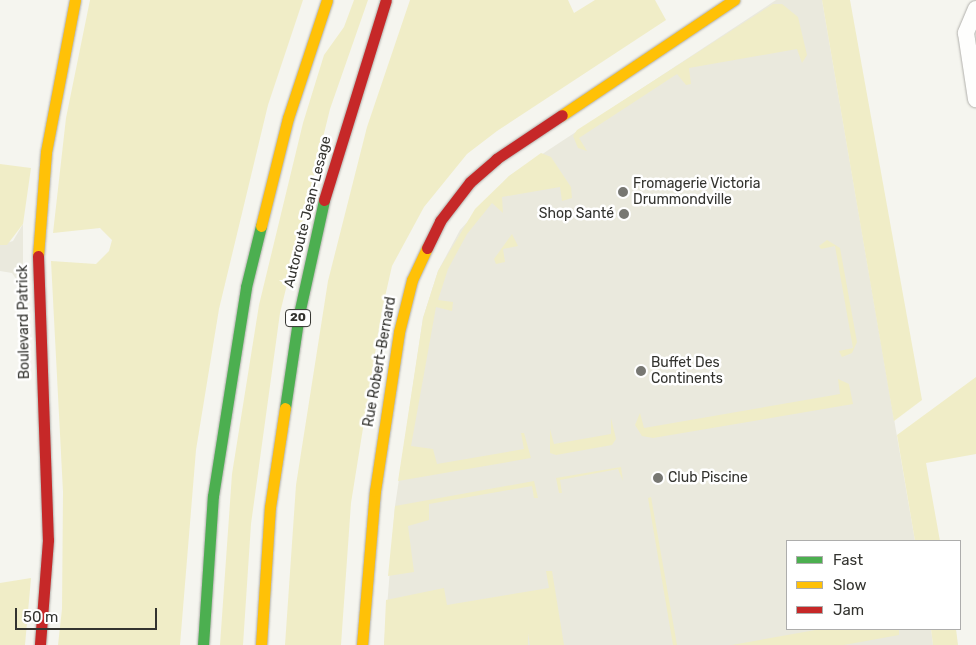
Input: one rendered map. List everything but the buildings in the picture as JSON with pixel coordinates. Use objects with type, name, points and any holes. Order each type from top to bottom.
[{"type":"main road","name":"Boulevard Patrick","points":[[40,645],[48,540],[38,330],[39,240],[54,104],[75,0]]},
{"type":"main road","points":[[204,645],[213,496],[246,287],[284,134],[327,0]]},
{"type":"main road","name":"Autoroute Jean-Lesage","points":[[261,645],[273,478],[299,314],[331,171],[386,0]]},
{"type":"main road","name":"Rue Robert-Bernard","points":[[362,645],[375,491],[399,332],[412,280],[436,228],[459,196],[496,159],[734,0]]},
{"type":"street","points":[[976,10],[966,33],[976,99]]},
{"type":"shaded area","points":[[90,0],[303,0],[268,105],[219,309],[196,450],[180,645],[58,645],[62,609],[63,492],[51,261],[96,264],[109,251],[112,240],[100,228],[53,233],[66,118]]},
{"type":"shaded area","points":[[354,0],[368,0],[330,109],[280,313],[251,524],[243,645],[220,645],[232,474],[259,305],[303,123],[324,55],[344,27]]},
{"type":"shaded area","points":[[410,0],[568,0],[574,13],[595,0],[655,0],[666,20],[497,131],[467,154],[424,207],[392,266],[382,310],[351,503],[341,645],[285,645],[296,485],[328,281],[367,127]]},
{"type":"shaded area","points":[[776,0],[822,0],[915,540],[786,540],[786,630],[931,630],[933,645],[384,645],[395,506],[423,318],[438,271],[460,230],[509,176]]},
{"type":"shaded area","points":[[822,0],[850,0],[922,400],[894,421]]},
{"type":"shaded area","points":[[773,4],[782,4],[798,17],[807,55],[802,63],[797,49],[689,68],[691,84],[686,85],[677,74],[579,138],[587,151],[578,148],[573,136],[577,130]]},
{"type":"shaded area","points":[[541,153],[551,157],[571,187],[572,198],[562,201],[560,187],[502,197],[503,213],[492,203],[467,234],[448,269],[438,300],[453,302],[452,311],[436,307],[411,446],[433,449],[437,464],[524,449],[521,433],[524,433],[531,458],[398,481],[423,318],[438,271],[475,209],[509,176]]},
{"type":"shaded area","points":[[0,164],[31,168],[23,224],[7,245],[0,245]]},
{"type":"shaded area","points":[[23,224],[23,289],[12,273],[0,271],[0,245],[13,241]]},
{"type":"shaded area","points":[[512,234],[518,246],[503,249],[505,262],[496,264],[494,259]]},
{"type":"shaded area","points":[[827,240],[840,248],[857,342],[852,353],[842,357],[839,351],[853,348],[835,246],[821,249],[819,246]]},
{"type":"shaded area","points":[[976,377],[976,454],[926,463],[940,540],[915,540],[897,435]]},
{"type":"shaded area","points":[[838,379],[849,384],[853,404],[653,438],[642,436],[635,425],[640,413],[644,428],[840,394]]},
{"type":"shaded area","points":[[611,418],[616,439],[612,445],[556,455],[550,453],[550,429],[554,444],[611,434]]},
{"type":"shaded area","points":[[621,467],[623,481],[618,469],[560,480],[562,493],[559,493],[556,478]]},
{"type":"shaded area","points":[[534,481],[538,498],[534,498],[532,486],[429,504],[429,520],[408,526],[414,572],[388,576],[395,506]]},
{"type":"shaded area","points":[[651,497],[677,645],[673,645],[648,498]]},
{"type":"shaded area","points":[[546,571],[552,571],[564,645],[530,645],[528,633],[528,645],[384,645],[386,600],[444,588],[447,605],[549,588]]},
{"type":"shaded area","points":[[31,578],[25,645],[0,645],[0,583]]},
{"type":"shaded area","points":[[815,630],[899,630],[899,635],[844,645],[732,645]]},
{"type":"shaded area","points":[[931,630],[956,630],[958,645],[933,645]]},
{"type":"traffic: fast","points":[[285,408],[299,314],[324,200]]},
{"type":"traffic: fast","points":[[203,645],[213,496],[246,287],[261,226]]},
{"type":"traffic: slow","points":[[38,256],[46,152],[75,0]]},
{"type":"traffic: slow","points":[[261,226],[288,118],[327,0]]},
{"type":"traffic: slow","points":[[562,115],[734,0]]},
{"type":"traffic: slow","points":[[362,645],[375,491],[399,332],[412,280],[427,248]]},
{"type":"traffic: slow","points":[[261,645],[270,507],[285,408]]},
{"type":"traffic: jam","points":[[324,200],[386,0]]},
{"type":"traffic: jam","points":[[427,248],[440,221],[470,182],[496,159],[562,115]]},
{"type":"traffic: jam","points":[[38,256],[48,540],[40,645]]},
{"type":"place","name":"Fromagerie Victoria Drummondville","points":[[623,192]]},
{"type":"place","name":"Shop Santé","points":[[624,214]]},
{"type":"place","name":"Buffet Des Continents","points":[[641,371]]},
{"type":"place","name":"Club Piscine","points":[[658,478]]}]
